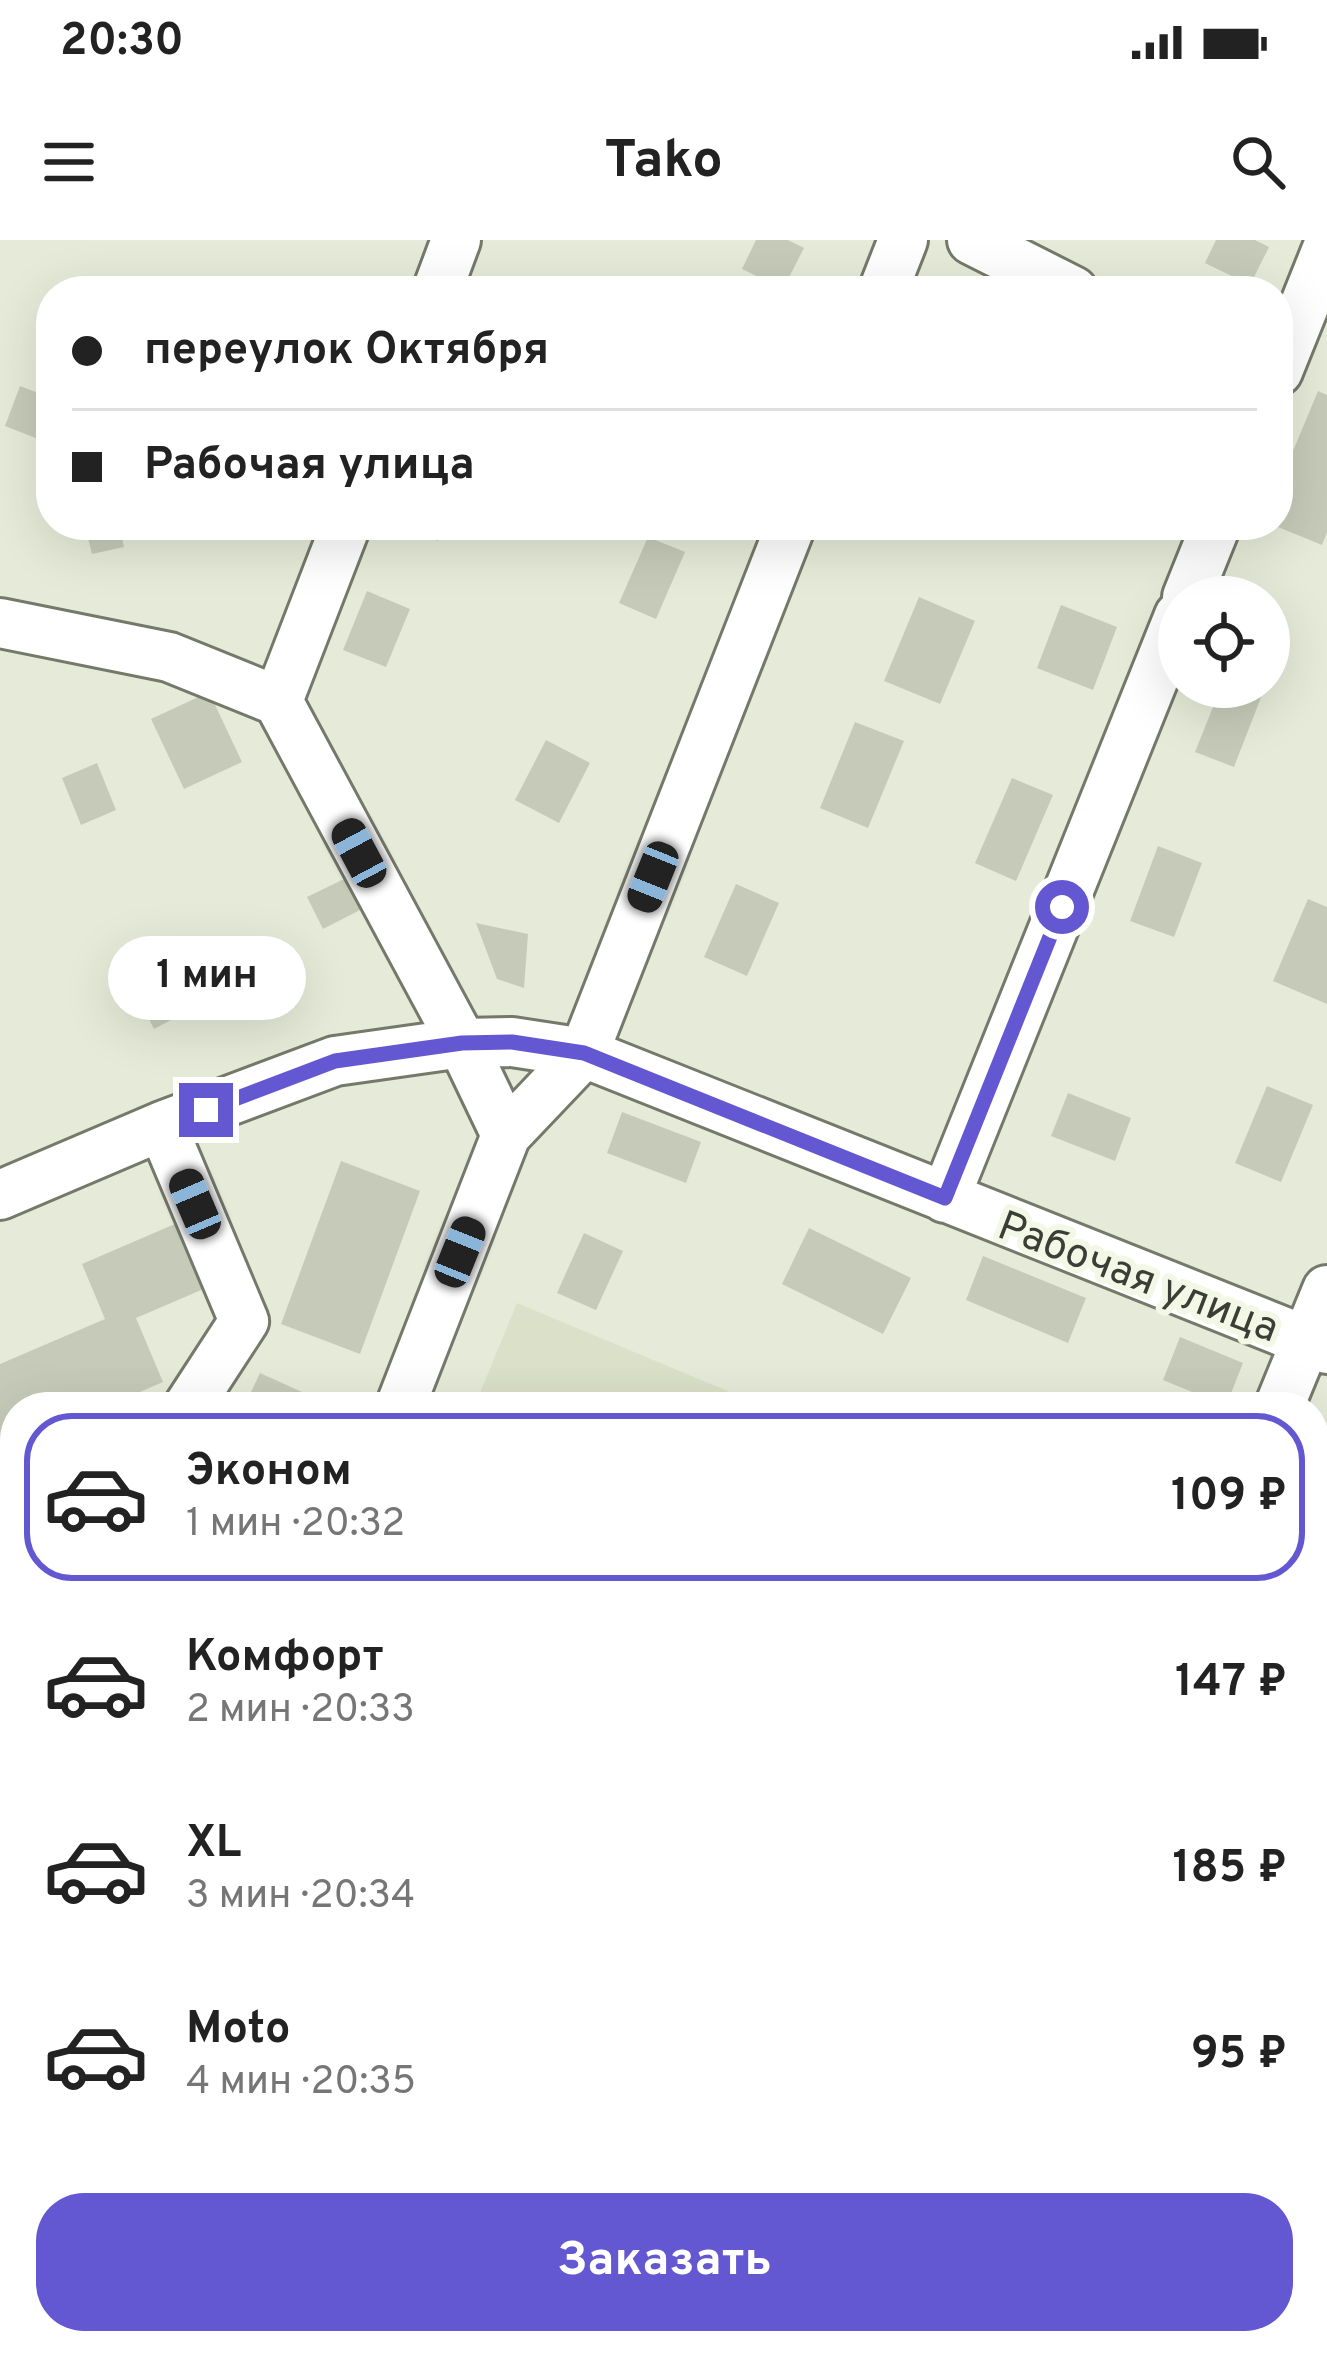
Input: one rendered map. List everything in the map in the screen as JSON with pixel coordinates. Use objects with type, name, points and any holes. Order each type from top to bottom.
[{"type":"street","points":[[442,276],[456,240]]},
{"type":"street","points":[[889,276],[903,240]]},
{"type":"street","points":[[972,240],[1043,276]]},
{"type":"street","points":[[1293,334],[1327,249]]},
{"type":"street","points":[[278,701],[340,540]]},
{"type":"street","points":[[406,1392],[506,1135],[584,1053],[785,540]]},
{"type":"street","points":[[1195,576],[1210,540]]},
{"type":"street","points":[[0,623],[169,657],[278,701],[462,1043],[506,1135]]},
{"type":"street","points":[[945,1198],[1158,668]]},
{"type":"street","name":"Рабочая улица","points":[[0,1195],[162,1126],[335,1061],[462,1043],[512,1042],[584,1053],[1317,1345]]},
{"type":"street","points":[[162,1126],[244,1321],[198,1392]]},
{"type":"street","points":[[1289,1392],[1317,1345],[1327,1290]]},
{"type":"shaded area","points":[[517,1303],[730,1392],[480,1392]]},
{"type":"building","points":[[756,240],[788,240],[804,248],[790,276],[756,276],[742,269]]},
{"type":"building","points":[[1216,240],[1255,240],[1269,247],[1254,276],[1232,276],[1205,263]]},
{"type":"building","points":[[20,386],[36,392],[36,438],[5,426]]},
{"type":"building","points":[[1318,391],[1327,395],[1327,532],[1322,545],[1293,533],[1293,451]]},
{"type":"building","points":[[89,540],[122,540],[124,547],[92,554]]},
{"type":"building","points":[[647,540],[685,552],[656,619],[619,603]]},
{"type":"building","points":[[367,591],[410,609],[386,667],[343,650]]},
{"type":"building","points":[[919,597],[975,621],[940,704],[884,681]]},
{"type":"building","points":[[1061,605],[1117,627],[1093,690],[1037,668]]},
{"type":"building","points":[[209,692],[242,762],[184,789],[151,719]]},
{"type":"building","points":[[1213,708],[1257,708],[1234,767],[1195,752]]},
{"type":"building","points":[[855,722],[904,741],[868,828],[820,808]]},
{"type":"building","points":[[546,740],[590,763],[559,823],[515,800]]},
{"type":"building","points":[[97,763],[116,810],[81,825],[62,778]]},
{"type":"building","points":[[1012,778],[1053,795],[1016,881],[975,863]]},
{"type":"building","points":[[1158,846],[1202,863],[1174,937],[1130,921]]},
{"type":"building","points":[[346,878],[362,909],[323,929],[307,897]]},
{"type":"building","points":[[736,884],[779,903],[747,976],[704,957]]},
{"type":"building","points":[[1308,899],[1327,907],[1327,1004],[1273,981]]},
{"type":"building","points":[[476,923],[528,934],[524,988],[497,979]]},
{"type":"building","points":[[188,938],[218,995],[154,1029],[125,971]]},
{"type":"building","points":[[1267,1086],[1313,1105],[1281,1182],[1235,1163]]},
{"type":"building","points":[[1068,1093],[1131,1118],[1115,1161],[1051,1136]]},
{"type":"building","points":[[622,1112],[701,1142],[686,1183],[607,1153]]},
{"type":"building","points":[[341,1161],[420,1191],[360,1354],[281,1324]]},
{"type":"building","points":[[184,1220],[213,1285],[136,1318],[163,1382],[140,1392],[0,1392],[0,1364],[105,1319],[82,1264]]},
{"type":"building","points":[[809,1228],[911,1278],[883,1334],[782,1284]]},
{"type":"building","points":[[584,1233],[623,1251],[596,1310],[557,1293]]},
{"type":"building","points":[[983,1256],[1086,1298],[1068,1343],[966,1300]]},
{"type":"building","points":[[1180,1337],[1243,1363],[1232,1392],[1192,1392],[1163,1380]]},
{"type":"building","points":[[260,1373],[302,1392],[251,1392]]},
{"type":"route","points":[[206,1110],[335,1061],[462,1043],[512,1042],[584,1053],[945,1198],[1062,907]]}]
